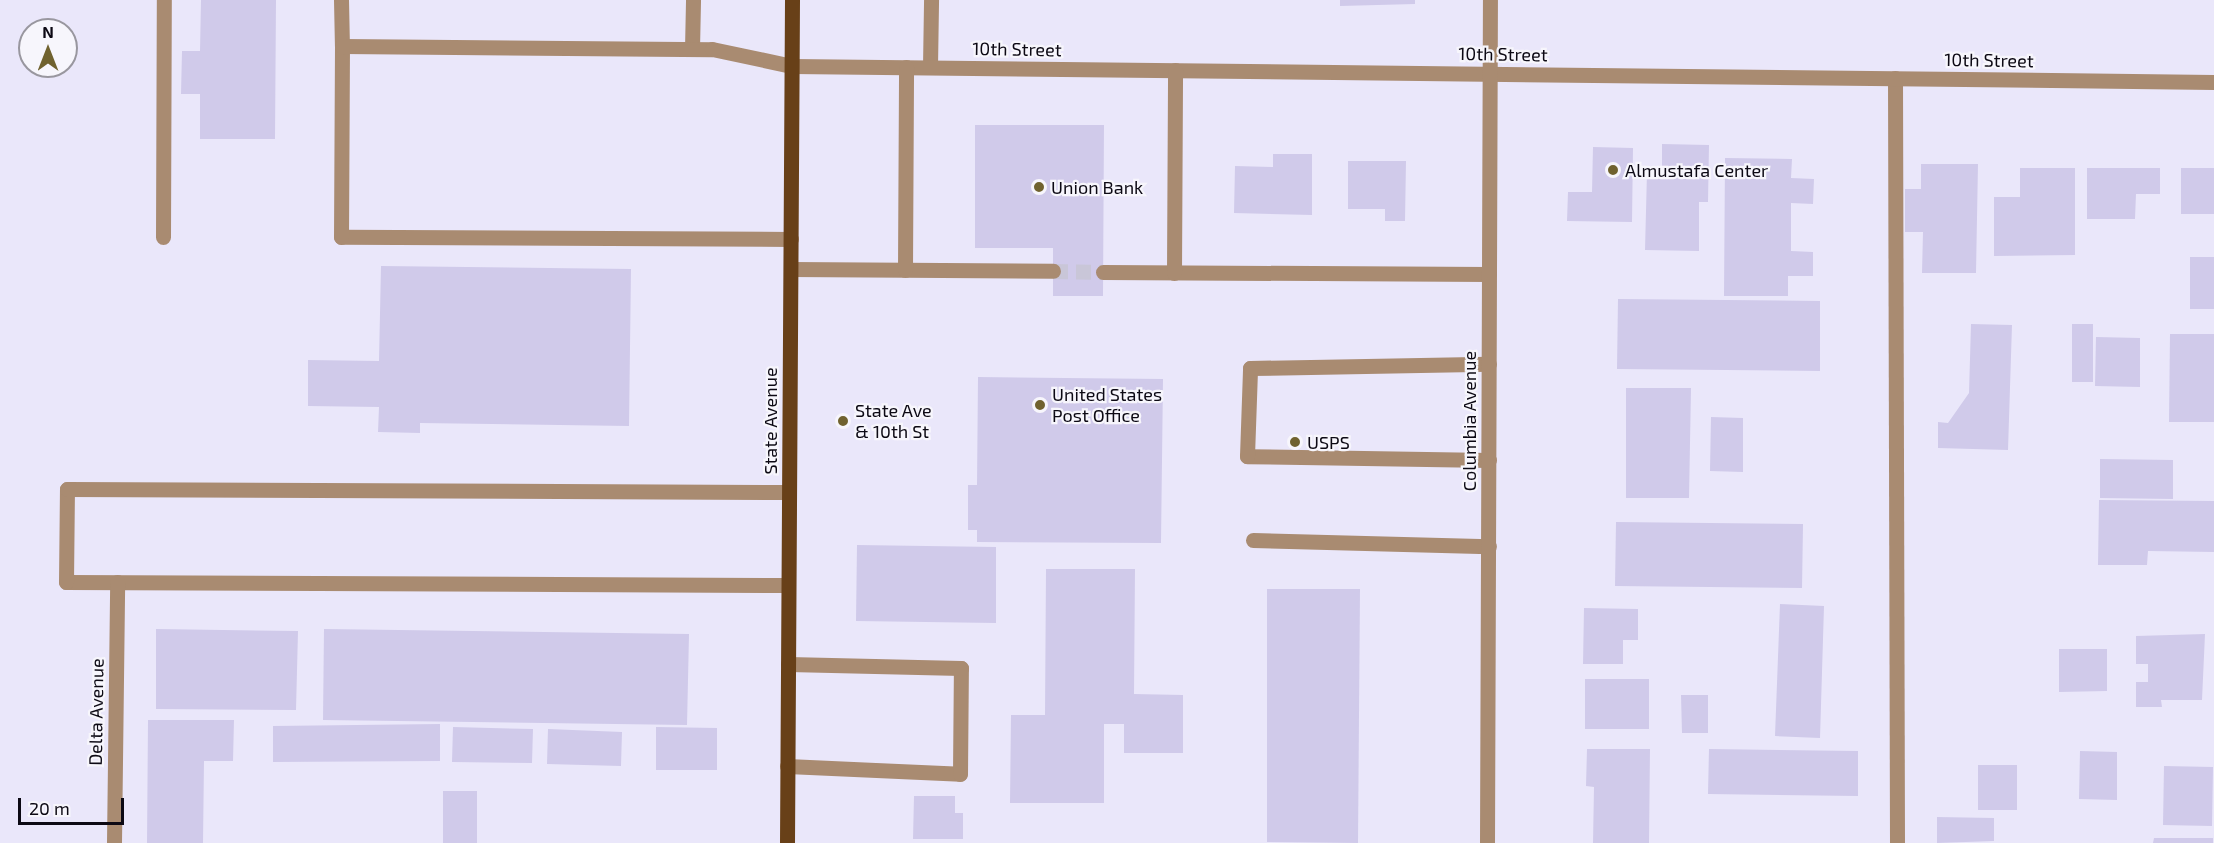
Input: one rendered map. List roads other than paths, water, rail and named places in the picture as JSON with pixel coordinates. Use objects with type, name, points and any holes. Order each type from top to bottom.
[{"type":"main road","name":"State Avenue","points":[[787,843],[792,0]]},
{"type":"street","points":[[164,0],[164,237]]},
{"type":"street","points":[[341,0],[340,237],[791,239]]},
{"type":"street","points":[[692,49],[693,0]]},
{"type":"street","points":[[930,67],[931,0]]},
{"type":"street","name":"Columbia Avenue","points":[[1487,843],[1490,0]]},
{"type":"street","name":"10th Street","points":[[342,46],[692,49],[792,66],[2214,82]]},
{"type":"street","points":[[905,270],[906,67]]},
{"type":"street","points":[[1174,273],[1175,70]]},
{"type":"street","points":[[1895,78],[1897,843]]},
{"type":"street","points":[[791,269],[1053,272]]},
{"type":"street","points":[[1103,272],[1489,274]]},
{"type":"street","points":[[1489,364],[1250,368],[1247,456],[1489,460]]},
{"type":"street","points":[[788,585],[66,582],[67,489],[789,492]]},
{"type":"street","points":[[1253,540],[1489,546]]},
{"type":"street","name":"Delta Avenue","points":[[114,843],[117,582]]},
{"type":"street","points":[[787,766],[960,774],[961,668],[788,664]]},
{"type":"tunnel","points":[[1053,271],[1103,272]]},
{"type":"place","name":"Almustafa Center","points":[[1613,170]]},
{"type":"place","name":"Union Bank","points":[[1039,187]]},
{"type":"place","name":"United States Post Office","points":[[1040,405]]},
{"type":"place","name":"State Ave & 10th St","points":[[843,421]]},
{"type":"place","name":"USPS","points":[[1295,442]]}]
